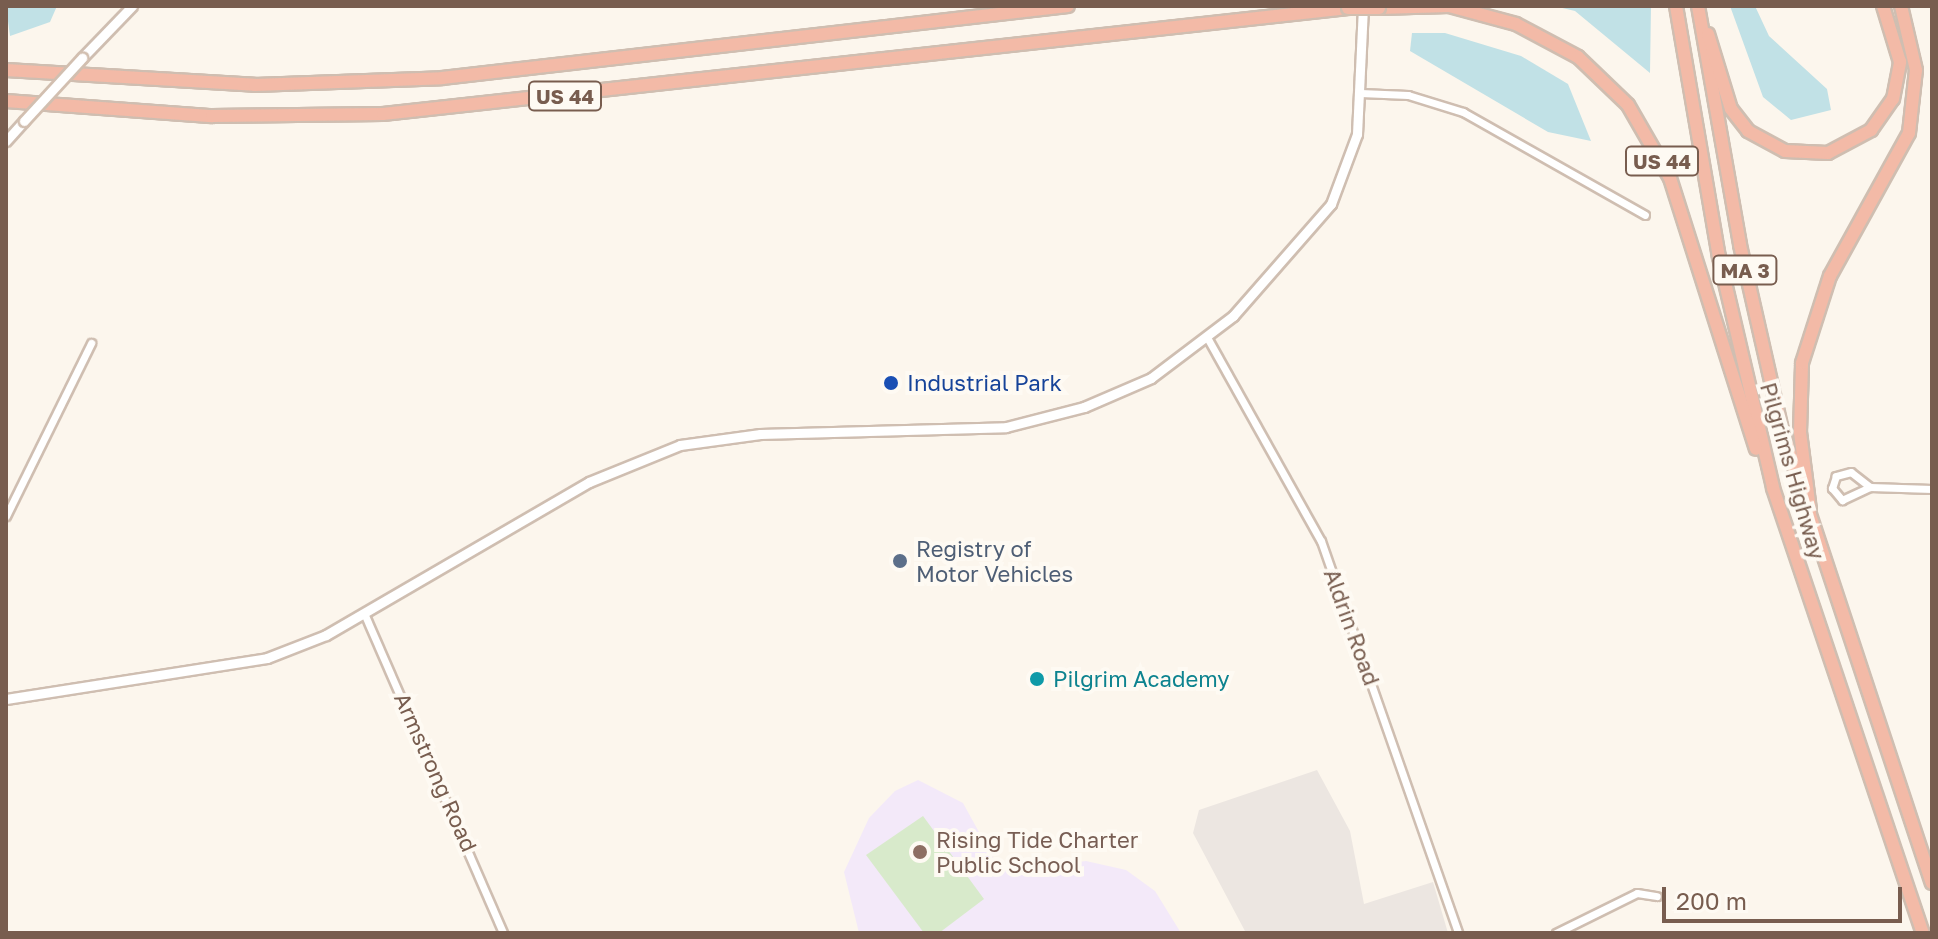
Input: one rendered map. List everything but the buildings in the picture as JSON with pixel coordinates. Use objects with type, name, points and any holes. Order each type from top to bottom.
[{"type":"highway","name":"US 44","points":[[6,69],[42,75],[255,85],[428,79],[1068,6]]},
{"type":"highway","points":[[1250,14],[1291,6]]},
{"type":"highway","name":"US 44","points":[[6,101],[212,116],[383,114],[1250,14],[1449,6],[1516,24],[1578,57],[1628,105],[1670,178],[1773,488]]},
{"type":"highway","name":"Pilgrims Highway","points":[[1676,6],[1719,257],[1773,488],[1923,933]]},
{"type":"highway","points":[[1699,11],[1741,124],[1777,149],[1817,154],[1863,137],[1893,99],[1900,62],[1883,6]]},
{"type":"highway","points":[[1811,529],[1800,432],[1802,363],[1830,276],[1909,133],[1916,70],[1901,6]]},
{"type":"highway","name":"Pilgrims Highway","points":[[1699,11],[1752,303],[1811,529],[1932,883]]},
{"type":"street","points":[[6,141],[132,6]]},
{"type":"street","points":[[6,699],[245,665],[364,613],[589,482],[661,451],[760,434],[963,431],[1035,421],[1127,390],[1208,339],[1307,237],[1346,172],[1360,93],[1363,6]]},
{"type":"street","points":[[1360,93],[1408,95],[1463,112],[1645,215]]},
{"type":"street","name":"Aldrin Road","points":[[1208,339],[1321,541],[1458,933]]},
{"type":"street","points":[[6,516],[91,343]]},
{"type":"street","points":[[1870,487],[1851,472],[1836,476],[1832,488],[1842,500],[1870,487],[1932,489]]},
{"type":"street","name":"Armstrong Road","points":[[364,613],[503,933]]},
{"type":"street","points":[[1556,933],[1637,893],[1657,896]]},
{"type":"shaded area","points":[[1317,770],[1350,831],[1364,904],[1433,882],[1448,933],[1246,933],[1193,833],[1199,810]]},
{"type":"shaded area","name":"Rising Tide Charter Public School","points":[[918,780],[963,803],[996,863],[1014,870],[1086,861],[1126,870],[1155,891],[1181,933],[859,933],[844,872],[869,818],[895,791]]},
{"type":"green space","points":[[923,816],[984,899],[939,933],[924,933],[866,855]]},
{"type":"water","points":[[6,6],[57,6],[50,22],[10,36]]},
{"type":"water","points":[[1554,6],[1651,6],[1650,73],[1575,11]]},
{"type":"water","points":[[1730,6],[1755,6],[1769,36],[1827,89],[1831,110],[1791,120],[1763,97]]},
{"type":"water","points":[[1412,33],[1445,33],[1521,56],[1568,84],[1591,141],[1548,132],[1410,51]]},
{"type":"place","name":"Industrial Park","points":[[891,383]]},
{"type":"place","name":"Registry of Motor Vehicles","points":[[900,561]]},
{"type":"place","name":"Pilgrim Academy","points":[[1037,679]]},
{"type":"place","name":"Rising Tide Charter Public School","points":[[920,852]]}]
